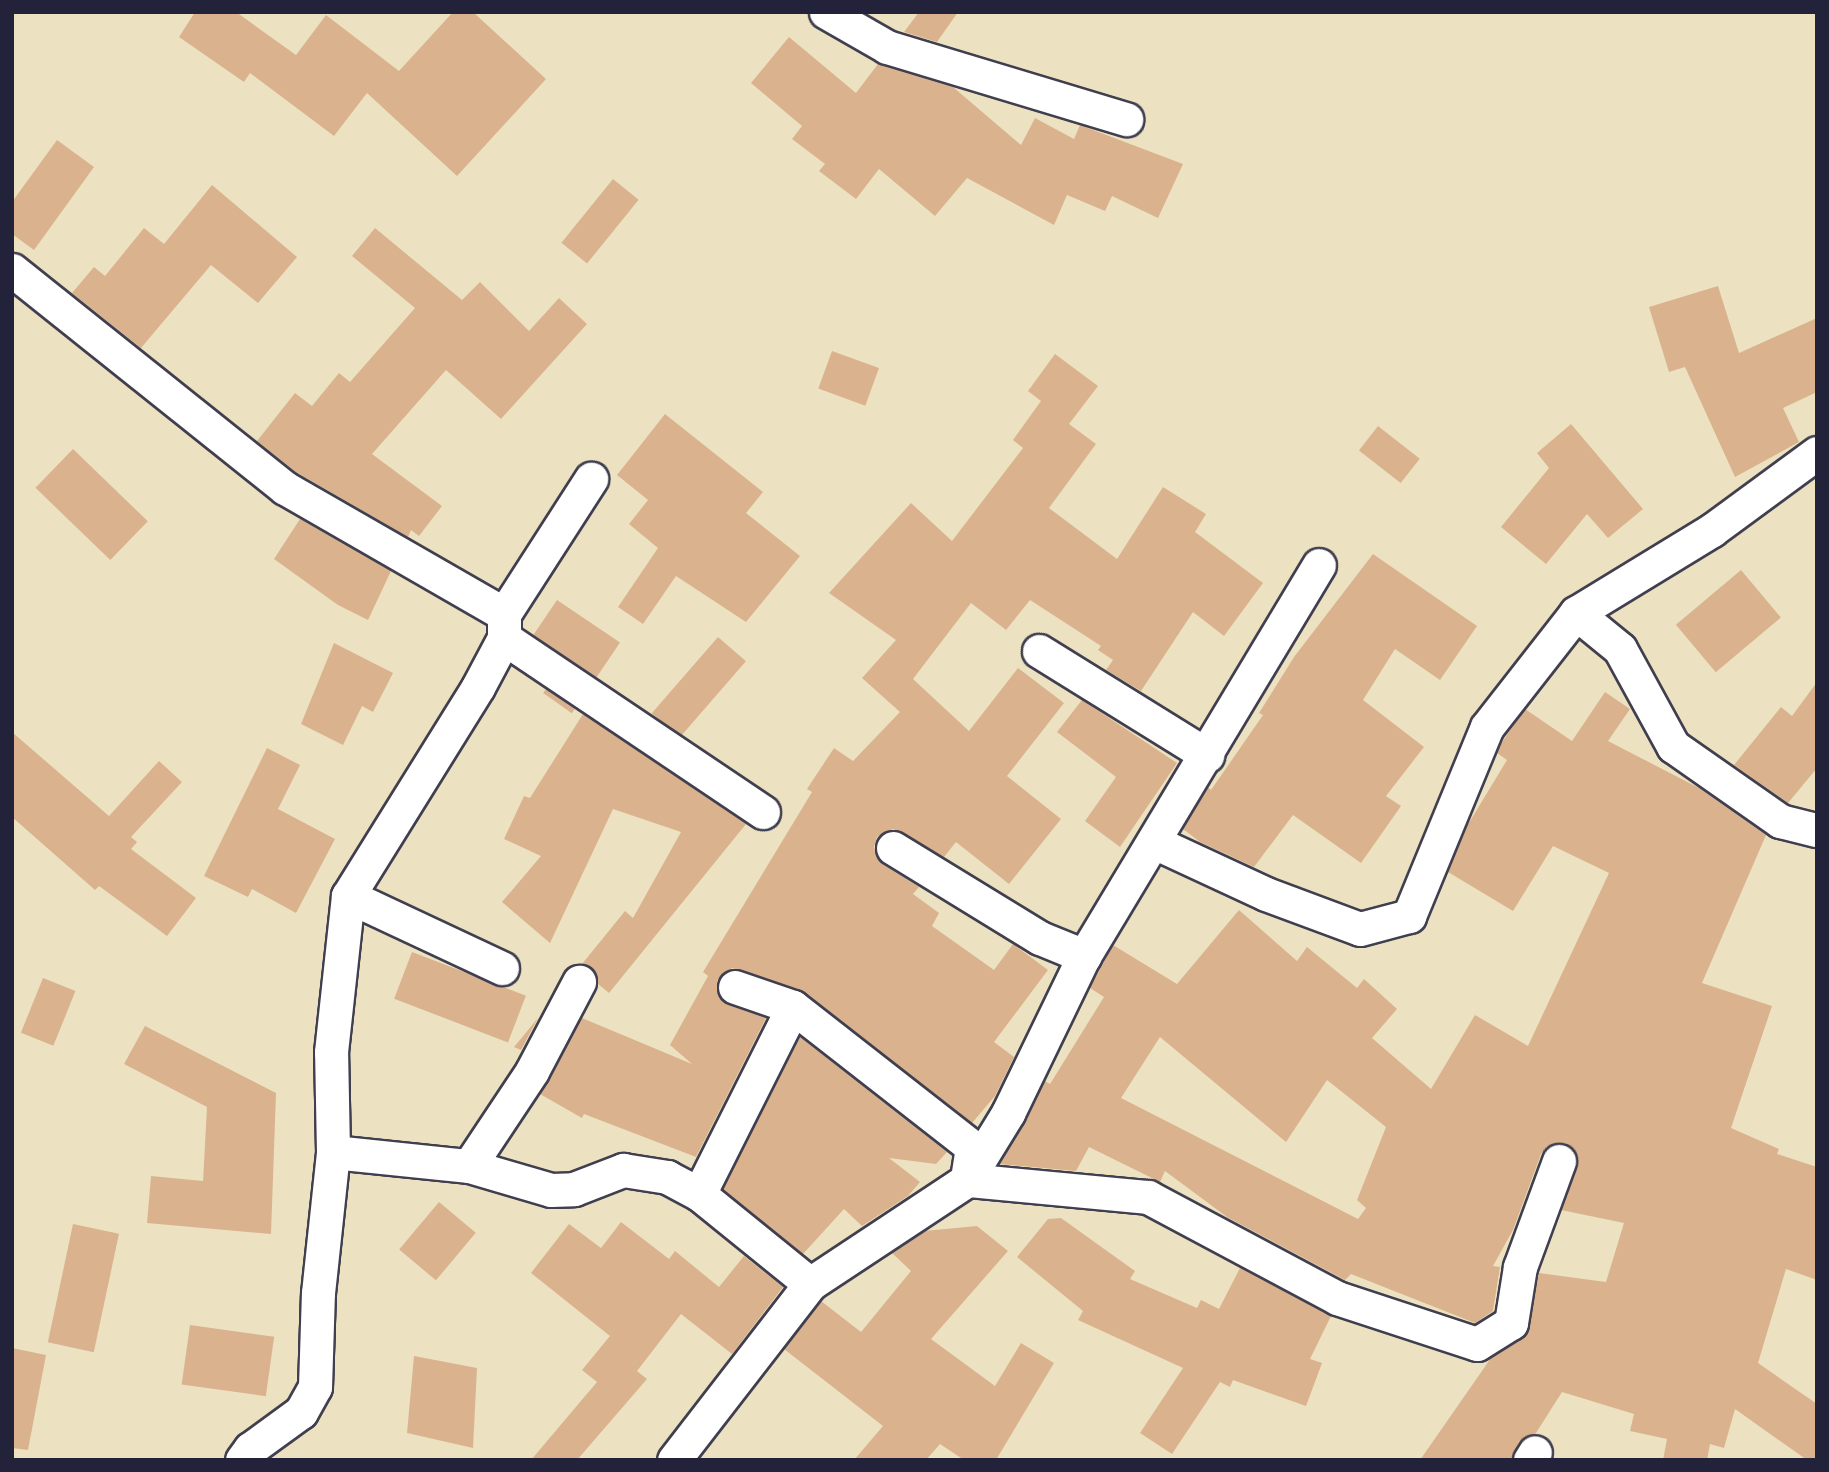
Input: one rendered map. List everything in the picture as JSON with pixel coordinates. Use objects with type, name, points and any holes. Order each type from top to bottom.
[{"type":"street","points":[[826,12],[887,47],[1126,119]]},
{"type":"street","points":[[12,271],[285,488],[504,626],[763,812]]},
{"type":"street","points":[[1154,842],[1266,894],[1360,929],[1409,916],[1487,727],[1576,614],[1712,530],[1817,453]]},
{"type":"street","points":[[242,1460],[250,1449],[301,1412],[315,1387],[318,1293],[333,1152],[331,1052],[348,896],[591,479]]},
{"type":"street","points":[[674,1460],[810,1283],[967,1180],[1008,1113],[1084,956],[1319,565]]},
{"type":"street","points":[[1576,614],[1620,649],[1673,746],[1780,821],[1817,830]]},
{"type":"street","points":[[1039,652],[1207,755]]},
{"type":"street","points":[[893,848],[1040,938],[1084,956]]},
{"type":"street","points":[[348,896],[502,968]]},
{"type":"street","points":[[469,1166],[531,1071],[579,982]]},
{"type":"street","points":[[734,987],[793,1007],[972,1147],[967,1180]]},
{"type":"street","points":[[699,1194],[793,1007]]},
{"type":"street","points":[[333,1152],[469,1166],[551,1189],[574,1189],[623,1170],[667,1177],[699,1194],[810,1283]]},
{"type":"street","points":[[967,1180],[1148,1196],[1337,1297],[1477,1344],[1511,1323],[1520,1266],[1559,1161]]},
{"type":"building","points":[[195,12],[236,12],[296,55],[326,15],[399,71],[453,12],[473,12],[546,79],[457,176],[367,93],[334,136],[250,73],[244,82],[179,37]]},
{"type":"building","points":[[919,12],[958,12],[937,42],[904,32]]},
{"type":"building","points":[[789,37],[856,93],[878,64],[953,87],[1021,145],[1035,118],[1074,139],[1080,125],[1183,164],[1158,218],[1112,196],[1105,211],[1067,195],[1054,225],[967,178],[935,216],[879,169],[856,199],[819,171],[825,164],[792,139],[802,126],[751,83]]},
{"type":"building","points":[[57,140],[94,167],[34,250],[12,234],[12,202]]},
{"type":"building","points":[[613,179],[639,200],[587,263],[561,243]]},
{"type":"building","points":[[212,185],[297,257],[258,303],[211,265],[141,348],[72,293],[94,267],[105,276],[144,228],[164,244]]},
{"type":"building","points":[[375,228],[462,300],[480,282],[529,331],[559,298],[587,324],[501,419],[446,370],[372,454],[442,506],[419,536],[411,530],[408,537],[296,472],[257,441],[295,393],[312,406],[339,373],[350,382],[415,308],[352,256]]},
{"type":"building","points":[[1718,286],[1739,353],[1817,318],[1817,392],[1783,408],[1799,442],[1735,477],[1685,367],[1669,372],[1649,307]]},
{"type":"building","points":[[832,351],[879,368],[865,406],[818,389]]},
{"type":"building","points":[[1055,354],[1098,386],[1069,424],[1096,444],[1049,508],[1117,559],[1163,487],[1206,514],[1195,532],[1263,583],[1224,636],[1193,612],[1141,691],[1106,670],[1113,660],[1098,650],[1101,646],[1030,600],[1006,630],[971,603],[913,679],[969,731],[1018,668],[1064,703],[1007,776],[1061,819],[1009,884],[956,842],[944,857],[893,829],[877,837],[874,847],[882,864],[919,887],[913,894],[939,913],[932,926],[994,970],[1013,944],[1048,970],[994,1042],[1014,1057],[995,1096],[972,1123],[805,992],[732,968],[717,980],[720,999],[766,1018],[696,1157],[584,1114],[582,1118],[540,1094],[582,1018],[692,1064],[670,1045],[708,976],[703,972],[812,792],[807,789],[834,748],[853,761],[900,712],[862,678],[896,640],[829,593],[911,503],[952,541],[1023,448],[1013,440],[1041,401],[1028,391]]},
{"type":"building","points":[[665,414],[763,492],[746,513],[800,556],[746,622],[676,576],[643,624],[618,607],[658,548],[629,524],[648,500],[617,475]]},
{"type":"building","points":[[1571,424],[1643,509],[1608,538],[1587,514],[1546,564],[1501,527],[1549,468],[1537,453]]},
{"type":"building","points":[[1378,426],[1420,459],[1401,483],[1359,450]]},
{"type":"building","points":[[73,449],[148,521],[110,560],[35,488]]},
{"type":"building","points":[[300,519],[391,571],[368,620],[338,605],[274,559]]},
{"type":"building","points":[[1373,554],[1477,626],[1440,680],[1395,649],[1363,700],[1424,747],[1386,796],[1401,806],[1361,863],[1293,815],[1254,867],[1200,842],[1183,829],[1208,787],[1211,790],[1263,715],[1259,713],[1294,657]]},
{"type":"building","points":[[1741,570],[1781,617],[1716,672],[1676,625]]},
{"type":"building","points":[[557,600],[620,642],[597,677],[534,635]]},
{"type":"building","points":[[718,637],[746,661],[680,737],[652,713]]},
{"type":"building","points":[[334,643],[393,673],[373,712],[362,706],[343,745],[301,724]]},
{"type":"building","points":[[1817,682],[1817,768],[1788,803],[1734,765],[1781,707],[1792,716]]},
{"type":"building","points":[[546,689],[575,709],[572,713],[543,693]]},
{"type":"building","points":[[1605,692],[1630,709],[1608,741],[1699,788],[1766,835],[1702,983],[1772,1006],[1731,1128],[1779,1149],[1777,1154],[1817,1167],[1817,1280],[1786,1269],[1758,1363],[1817,1404],[1817,1460],[1807,1460],[1735,1409],[1724,1448],[1710,1444],[1707,1460],[1663,1460],[1667,1439],[1630,1431],[1634,1414],[1562,1392],[1536,1433],[1519,1442],[1511,1460],[1420,1460],[1491,1358],[1527,1333],[1539,1273],[1606,1282],[1624,1223],[1561,1210],[1578,1158],[1565,1143],[1547,1146],[1541,1154],[1513,1230],[1493,1266],[1500,1267],[1493,1311],[1475,1323],[1351,1274],[1345,1280],[1227,1217],[1165,1171],[1160,1182],[1089,1147],[1076,1171],[1000,1164],[1045,1081],[1050,1084],[1104,997],[1090,988],[1113,945],[1177,984],[1239,910],[1297,961],[1307,947],[1357,988],[1364,979],[1397,1009],[1372,1038],[1431,1089],[1475,1015],[1528,1046],[1609,873],[1553,846],[1513,911],[1448,872],[1467,826],[1507,760],[1497,753],[1502,742],[1525,709],[1572,741]],"holes":[[[1160,1037],[1286,1142],[1327,1080],[1386,1127],[1357,1200],[1366,1208],[1358,1219],[1121,1098]]]},
{"type":"building","points":[[1082,700],[1177,763],[1120,847],[1085,821],[1116,777],[1057,732]]},
{"type":"building","points":[[583,714],[746,824],[609,993],[598,984],[595,971],[582,964],[625,911],[633,918],[681,832],[613,809],[550,943],[502,902],[541,856],[504,839],[524,796],[530,798]]},
{"type":"building","points":[[12,732],[109,816],[159,761],[182,782],[131,837],[137,842],[131,849],[196,898],[167,936],[99,886],[95,890],[12,817]]},
{"type":"building","points":[[267,748],[300,765],[278,809],[335,839],[296,913],[252,889],[248,897],[204,876]]},
{"type":"building","points":[[412,952],[526,996],[508,1042],[394,999]]},
{"type":"building","points":[[43,978],[75,991],[53,1046],[21,1033]]},
{"type":"building","points":[[538,1018],[521,1050],[514,1047]]},
{"type":"building","points":[[145,1026],[276,1093],[271,1234],[147,1223],[151,1176],[203,1181],[207,1107],[124,1064]]},
{"type":"building","points":[[800,1037],[947,1152],[936,1164],[889,1158],[920,1182],[908,1196],[862,1226],[844,1209],[803,1254],[723,1189]]},
{"type":"building","points":[[439,1202],[476,1233],[436,1280],[399,1249]]},
{"type":"building","points":[[1061,1218],[1135,1271],[1130,1279],[1197,1308],[1201,1300],[1219,1309],[1240,1268],[1331,1316],[1310,1359],[1322,1363],[1306,1406],[1233,1380],[1230,1387],[1220,1382],[1172,1454],[1140,1433],[1183,1368],[1078,1320],[1083,1311],[1017,1257],[1048,1219]]},
{"type":"building","points":[[621,1222],[669,1259],[675,1251],[719,1287],[744,1256],[783,1287],[732,1354],[681,1314],[637,1371],[647,1379],[577,1460],[531,1460],[597,1382],[582,1370],[610,1336],[531,1273],[569,1224],[601,1248]]},
{"type":"building","points":[[73,1224],[119,1234],[94,1352],[48,1342]]},
{"type":"building","points":[[977,1226],[1008,1251],[931,1339],[995,1386],[1021,1343],[1054,1363],[996,1460],[964,1460],[940,1444],[926,1460],[854,1460],[883,1426],[784,1349],[821,1301],[861,1332],[911,1271],[892,1253],[924,1231]]},
{"type":"building","points":[[190,1325],[274,1337],[266,1396],[182,1384]]},
{"type":"building","points":[[12,1348],[46,1355],[28,1450],[12,1448]]},
{"type":"building","points":[[414,1356],[477,1368],[473,1448],[407,1433]]}]
